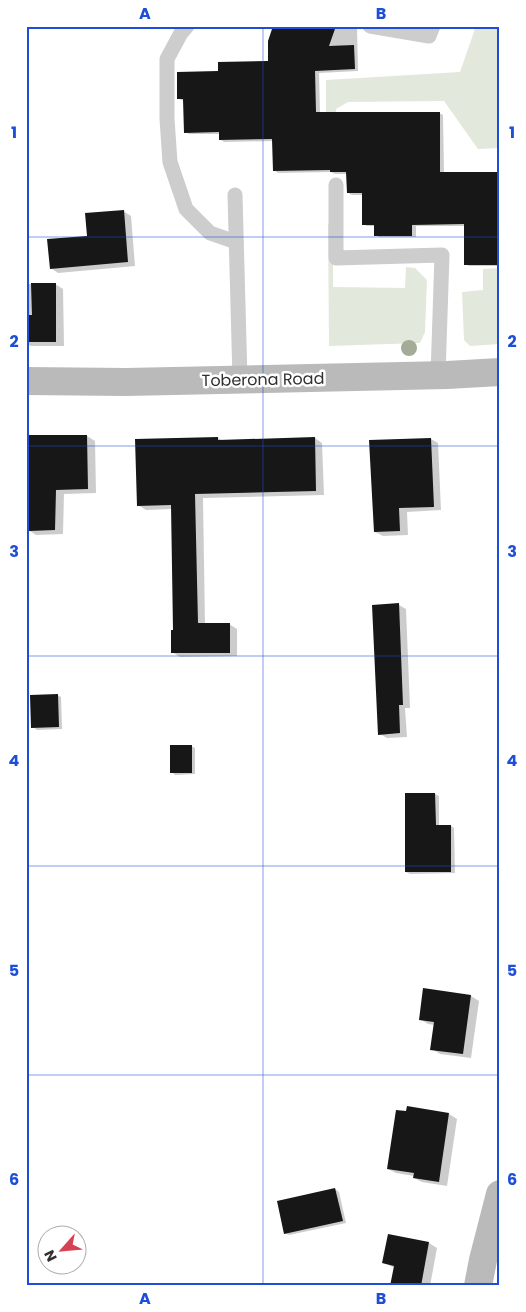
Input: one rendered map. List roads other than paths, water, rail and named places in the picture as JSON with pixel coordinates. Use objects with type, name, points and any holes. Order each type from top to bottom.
[{"type":"street","name":"Toberona Road","points":[[26,381],[240,380],[500,372]]},
{"type":"street","points":[[478,1286],[500,1194]]},
{"type":"lane","points":[[187,26],[180,33],[167,59],[167,119],[170,162],[186,209],[210,233],[236,242]]},
{"type":"lane","points":[[370,26],[429,36],[433,26]]},
{"type":"lane","points":[[336,185],[336,258],[442,254],[438,375]]},
{"type":"lane","points":[[235,195],[240,380]]}]
